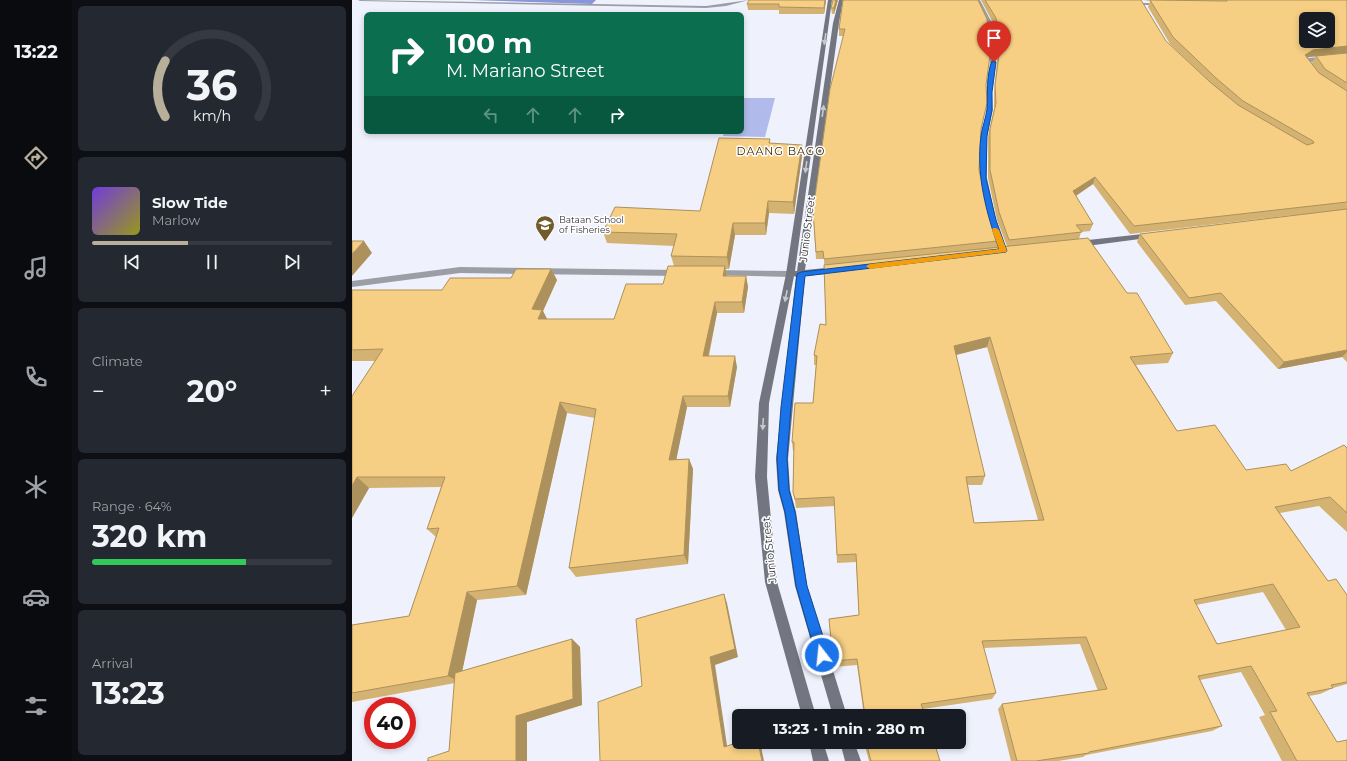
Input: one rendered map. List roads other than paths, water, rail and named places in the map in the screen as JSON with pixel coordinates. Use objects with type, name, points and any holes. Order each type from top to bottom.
[{"type":"street","points":[[360,0],[706,7],[726,5],[747,0]]},
{"type":"street","name":"Junio Street","points":[[830,0],[796,274],[782,458],[784,490],[790,512],[802,586],[838,709]]},
{"type":"street","name":"Junio Street","points":[[807,709],[771,582],[761,477],[764,403],[804,243],[833,39],[841,0]]},
{"type":"street","points":[[978,0],[990,25],[994,62],[989,92],[990,110],[984,136],[983,178],[992,220],[1003,251]]},
{"type":"street","points":[[1140,2],[1145,11]]},
{"type":"street","points":[[1126,4],[1140,2],[1172,4]]},
{"type":"street","points":[[1319,78],[1309,68],[1307,61],[1347,56]]},
{"type":"street","points":[[1066,245],[1160,234]]},
{"type":"street","points":[[704,273],[796,274],[848,269]]},
{"type":"street","points":[[352,284],[460,270],[688,273]]},
{"type":"street","points":[[818,749],[821,761]]},
{"type":"street","points":[[849,749],[853,761]]},
{"type":"place","name":"Bataan School of Fisheries","points":[[545,242]]},
{"type":"district","name":"DAANG BAGO","points":[[781,151]]}]
